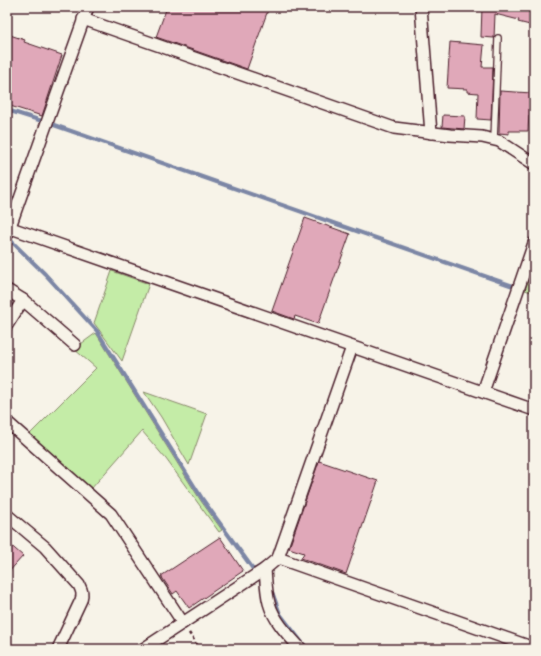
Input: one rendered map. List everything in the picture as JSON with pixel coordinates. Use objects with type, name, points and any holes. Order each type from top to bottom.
[{"type":"street","points":[[88,7],[9,232],[352,347],[534,410]]},
{"type":"street","points":[[421,7],[431,133]]},
{"type":"street","points":[[83,19],[394,128],[450,135],[482,137],[499,141],[534,164]]},
{"type":"street","points":[[483,392],[534,243]]},
{"type":"street","points":[[7,290],[23,300],[75,345]]},
{"type":"street","points":[[7,325],[23,300]]},
{"type":"street","points":[[143,649],[278,558],[352,347]]},
{"type":"street","points":[[7,422],[110,514],[183,623]]},
{"type":"street","points":[[7,515],[45,547],[81,588],[81,600],[58,649]]},
{"type":"street","points":[[278,558],[534,648]]},
{"type":"street","points":[[265,568],[267,592],[273,613],[279,624],[301,649]]},
{"type":"lane","points":[[494,140],[498,38]]},
{"type":"path","points":[[183,623],[200,649]]},
{"type":"green space","points":[[534,264],[534,293],[525,290]]},
{"type":"green space","points":[[112,271],[149,284],[122,361],[94,323]]},
{"type":"green space","points":[[96,333],[201,501],[222,530],[219,532],[166,459],[142,431],[91,489],[29,435],[96,368],[74,349]]},
{"type":"green space","points":[[144,392],[207,414],[189,465],[161,417]]},
{"type":"building","points":[[167,7],[269,7],[247,69],[156,37]]},
{"type":"building","points":[[482,7],[534,7],[534,26],[518,22],[519,20],[495,14],[494,38],[481,37]]},
{"type":"building","points":[[7,34],[25,40],[24,42],[62,55],[42,116],[7,105]]},
{"type":"building","points":[[450,42],[484,45],[482,67],[493,67],[491,120],[477,119],[478,93],[467,92],[467,89],[447,88]]},
{"type":"building","points":[[500,91],[532,93],[531,116],[529,115],[528,131],[509,131],[509,134],[499,133]]},
{"type":"building","points":[[443,115],[465,116],[464,129],[442,127]]},
{"type":"building","points":[[305,218],[350,234],[318,324],[295,316],[294,319],[272,311]]},
{"type":"building","points":[[319,461],[378,481],[346,574],[301,558],[304,553],[289,548]]},
{"type":"building","points":[[220,537],[243,571],[189,608],[177,591],[173,594],[161,576]]},
{"type":"building","points":[[7,542],[23,556],[7,574]]},
{"type":"waterway","points":[[7,110],[42,121]]},
{"type":"waterway","points":[[51,124],[513,286]]},
{"type":"waterway","points":[[7,237],[45,274],[97,331],[203,500],[256,573]]},
{"type":"waterway","points":[[272,592],[280,614],[307,649]]}]
